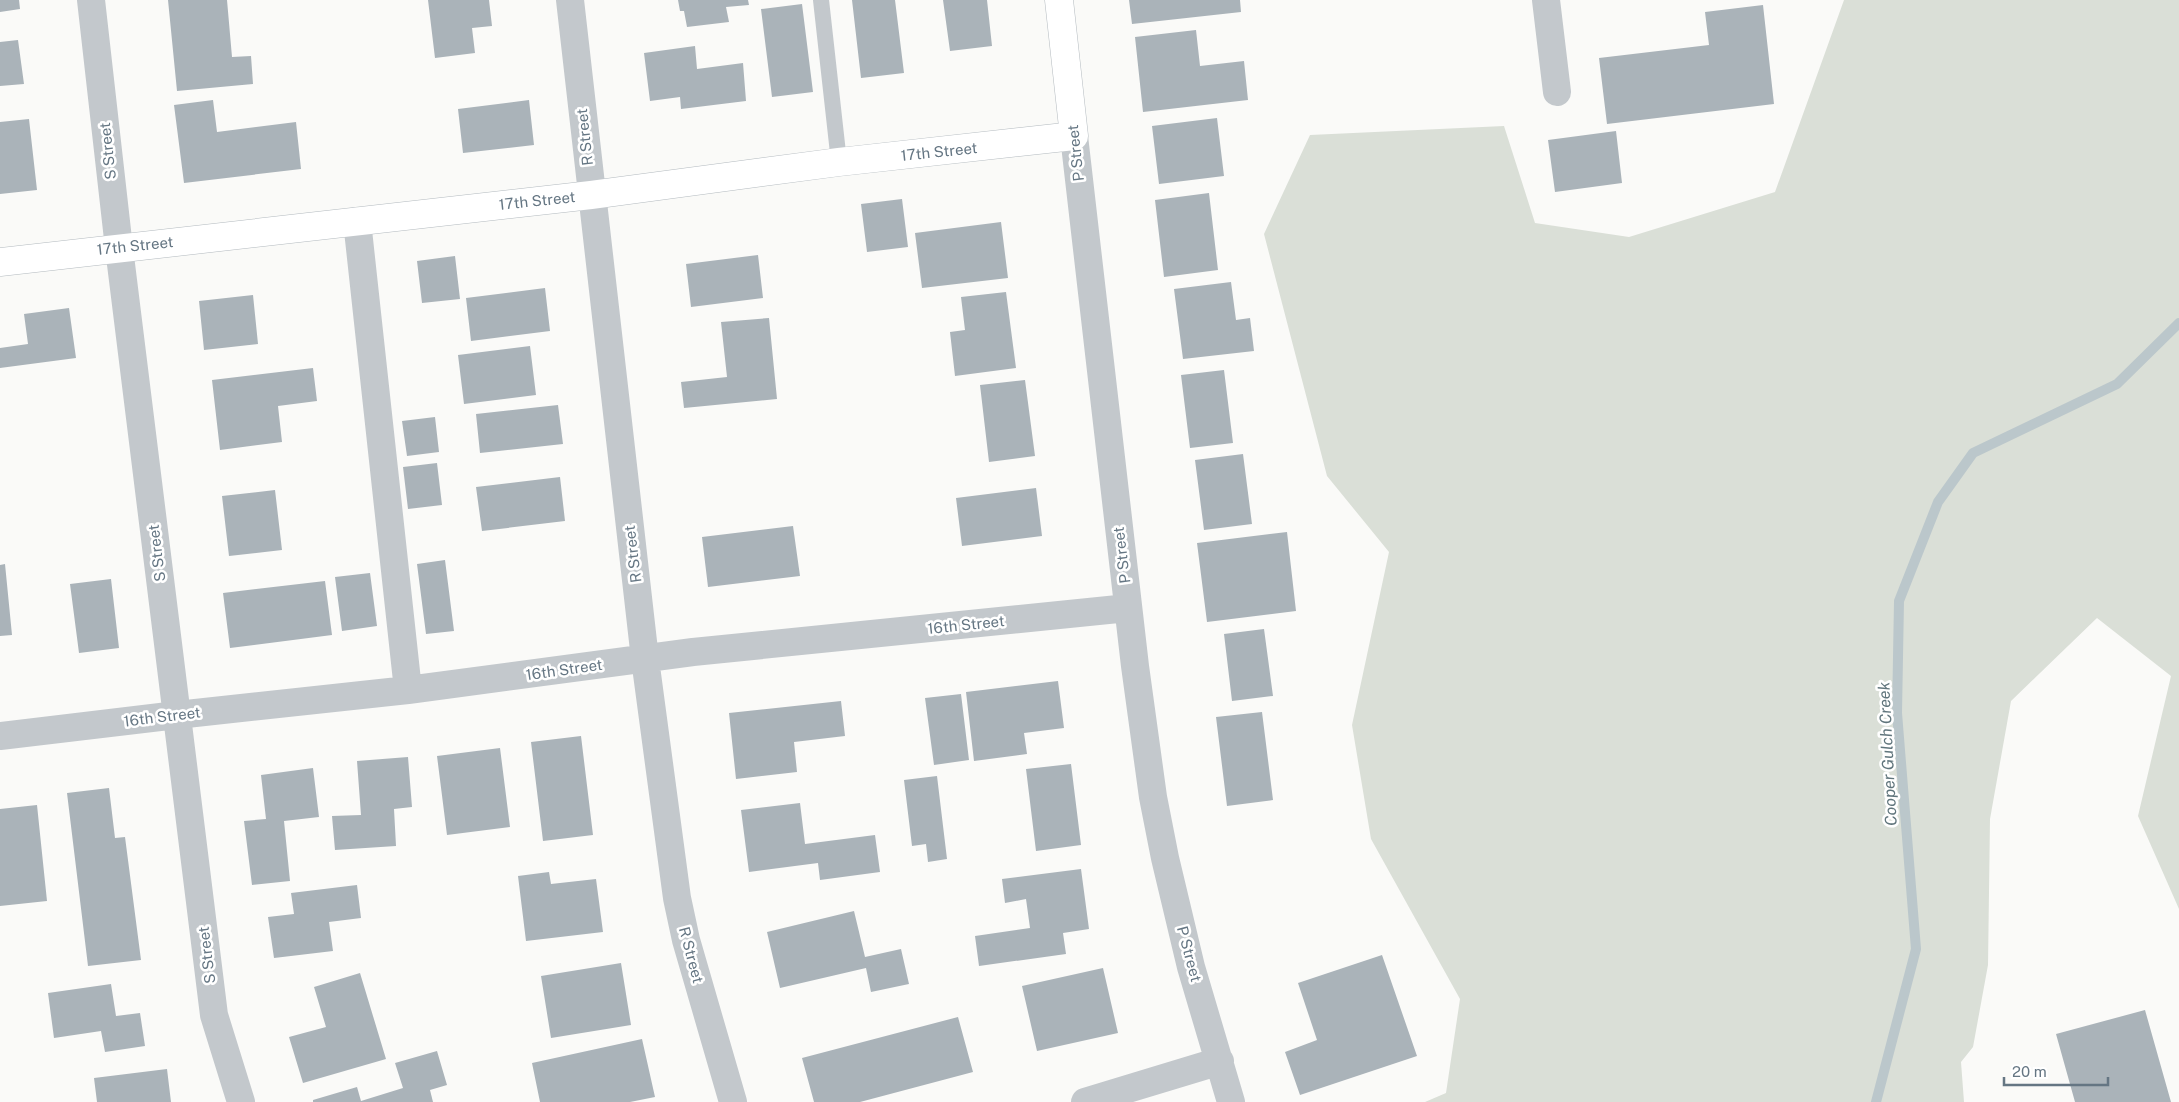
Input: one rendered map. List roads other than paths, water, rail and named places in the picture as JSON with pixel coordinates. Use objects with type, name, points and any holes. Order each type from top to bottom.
[{"type":"street","name":"S Street","points":[[91,0],[119,248],[214,1015],[241,1102]]},
{"type":"street","name":"R Street","points":[[570,0],[645,659],[676,898],[686,940],[733,1102]]},
{"type":"street","name":"P Street","points":[[1059,0],[1144,734],[1165,858],[1191,967],[1231,1102]]},
{"type":"street","points":[[1546,0],[1557,92]]},
{"type":"street","name":"17th Street","points":[[0,262],[591,195],[839,162],[1074,136]]},
{"type":"street","points":[[357,221],[408,690]]},
{"type":"street","name":"16th Street","points":[[0,736],[408,690],[645,659],[1128,608]]},
{"type":"street","points":[[1085,1102],[1220,1061]]},
{"type":"lane","points":[[821,0],[839,162]]},
{"type":"waterway","name":"Cooper Gulch Creek","points":[[1876,1102],[1916,949],[1897,713],[1899,601],[1938,502],[1973,453],[2117,384],[2179,323]]}]
